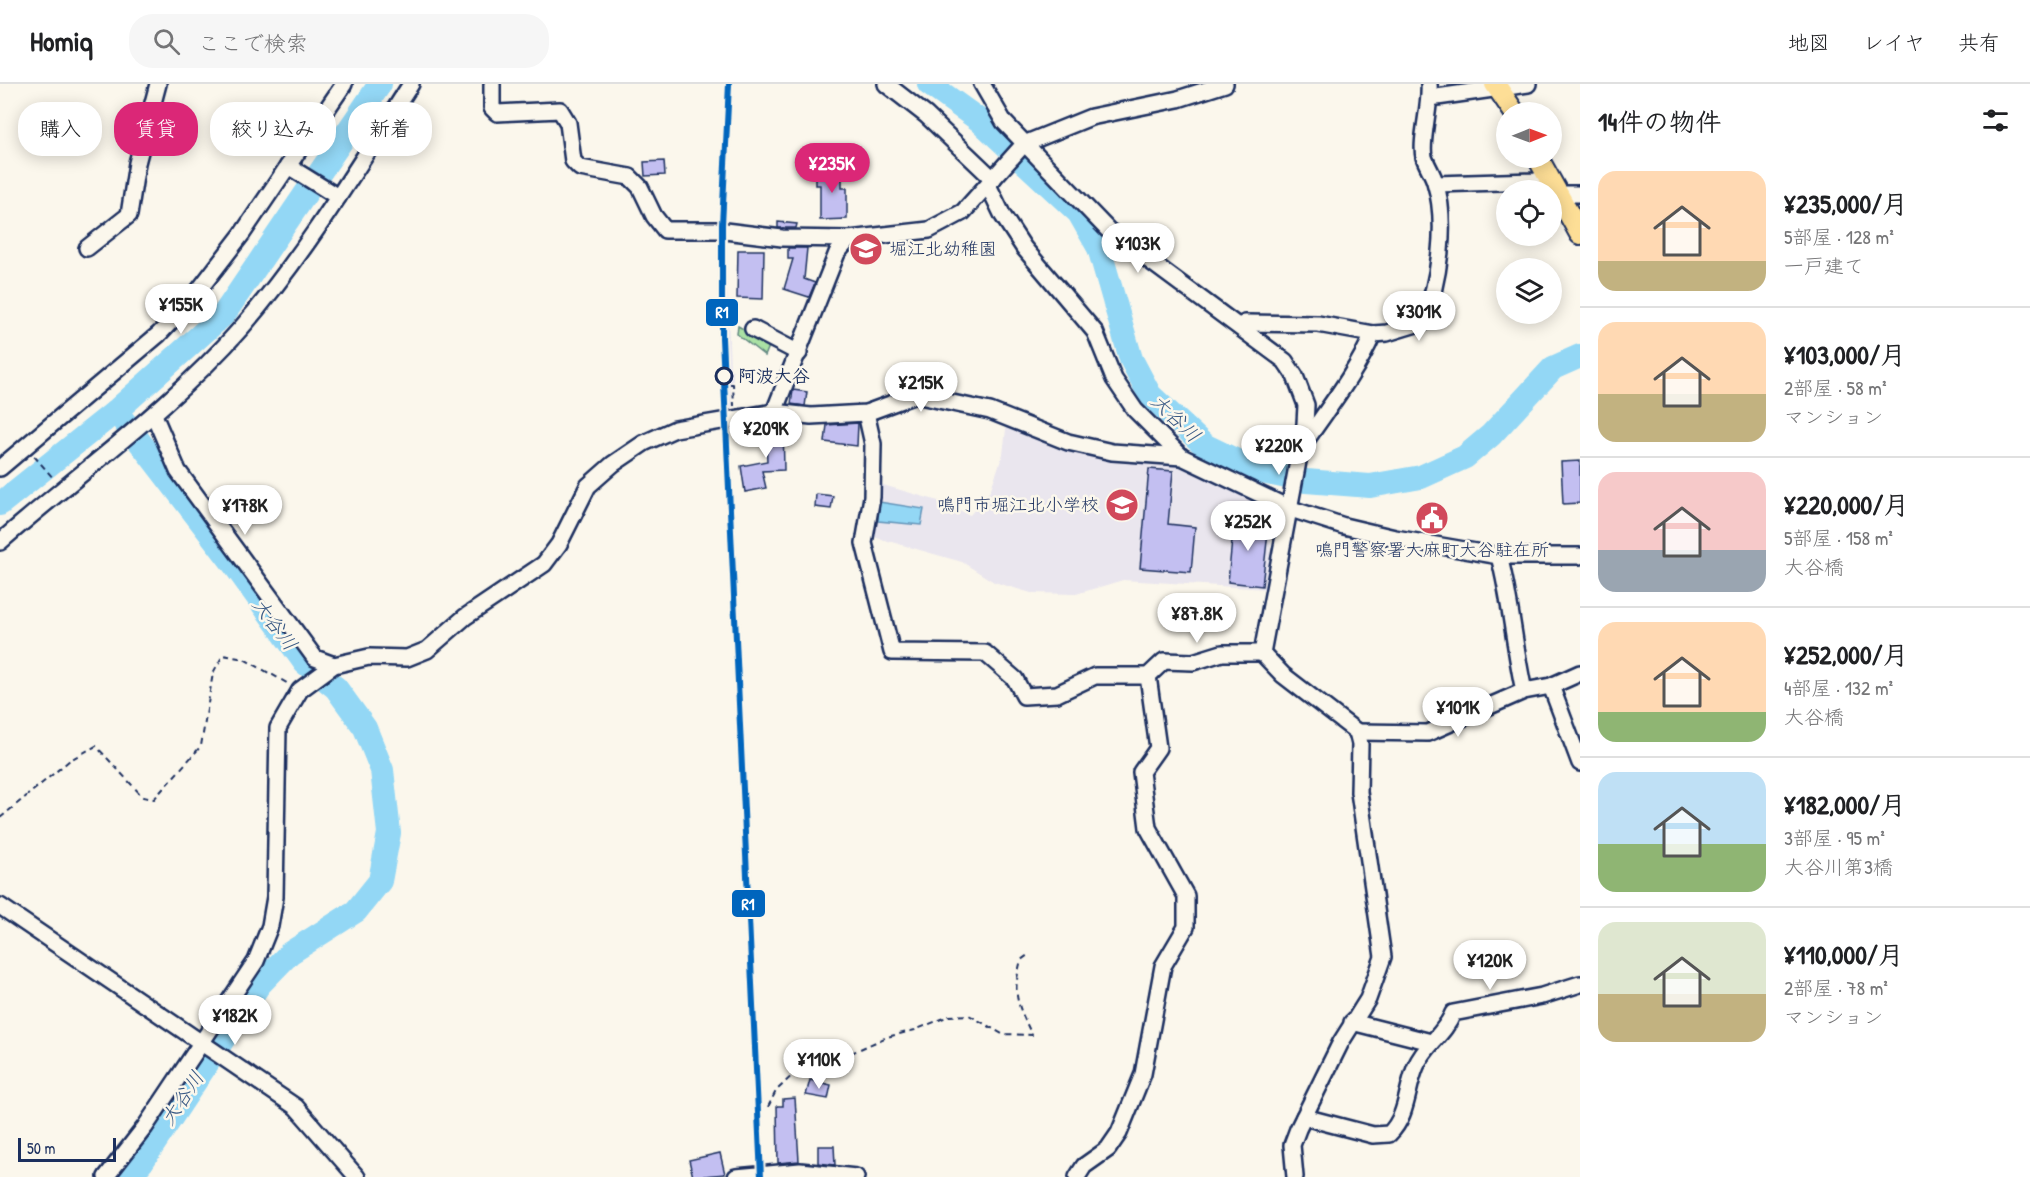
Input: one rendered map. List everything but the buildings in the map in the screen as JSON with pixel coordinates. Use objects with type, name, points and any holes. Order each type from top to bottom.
[{"type":"main road","points":[[1496,86],[1507,102]]},
{"type":"main road","points":[[1544,168],[1550,180]]},
{"type":"main road","points":[[1562,201],[1580,234]]},
{"type":"street","points":[[87,248],[129,216],[137,163],[158,84]]},
{"type":"street","points":[[0,468],[159,334],[192,299],[242,234],[344,84]]},
{"type":"street","points":[[0,542],[154,415],[242,327],[411,84]]},
{"type":"street","points":[[492,84],[492,108],[497,113],[560,110],[568,123],[573,161],[580,168],[630,177],[639,187],[654,216],[666,230],[722,230],[782,238],[849,239],[929,230],[963,212],[1022,147],[1091,117],[1178,99],[1226,84]]},
{"type":"street","points":[[886,84],[926,115],[994,178],[1003,216],[1024,248],[1095,332],[1114,379],[1135,410],[1182,457]]},
{"type":"street","points":[[982,84],[1022,147],[1045,163],[1108,230],[1285,361],[1295,376],[1306,405],[1292,505],[1262,653]]},
{"type":"street","points":[[1240,326],[1245,323],[1318,324],[1373,334],[1395,332],[1423,322],[1434,295],[1440,256],[1436,184],[1424,156],[1430,91],[1528,84]]},
{"type":"street","points":[[289,167],[335,196]]},
{"type":"street","points":[[1436,184],[1536,181],[1548,176]]},
{"type":"street","points":[[1562,194],[1580,194]]},
{"type":"street","points":[[774,412],[837,253],[849,239]]},
{"type":"street","points":[[753,329],[799,353]]},
{"type":"street","points":[[1300,452],[1332,404],[1373,334]]},
{"type":"street","points":[[106,1177],[205,1047],[256,962],[270,927],[275,897],[278,728],[305,687],[330,668],[369,657],[407,658],[427,651],[465,617],[544,564],[559,544],[588,486],[613,464],[644,443],[675,429],[774,412],[811,416],[866,413],[915,395],[990,411],[1078,445],[1112,452],[1182,457],[1344,526],[1395,538],[1499,556],[1580,555]]},
{"type":"street","points":[[866,413],[873,444],[872,497],[864,543],[892,652],[985,653],[1015,679],[1024,696],[1057,694],[1095,676],[1148,676],[1164,662],[1193,662],[1222,652],[1262,653],[1283,675],[1357,732],[1428,733],[1524,691],[1551,686],[1580,673]]},
{"type":"street","points":[[154,415],[178,471],[315,658],[330,668]]},
{"type":"street","points":[[1499,556],[1512,611],[1516,657],[1524,691]]},
{"type":"street","points":[[1077,1177],[1084,1166],[1108,1149],[1119,1133],[1145,1065],[1163,966],[1186,927],[1186,896],[1148,828],[1141,772],[1158,748],[1148,676]]},
{"type":"street","points":[[1551,686],[1580,763]]},
{"type":"street","points":[[1295,1177],[1292,1145],[1352,1022],[1368,999],[1383,957],[1359,792],[1360,744],[1357,732]]},
{"type":"street","points":[[0,906],[296,1107],[357,1177]]},
{"type":"street","points":[[1304,1117],[1373,1135],[1389,1134],[1400,1124],[1416,1066],[1431,1042],[1448,1027],[1453,1013],[1542,996],[1580,984]]},
{"type":"street","points":[[1352,1022],[1431,1042]]},
{"type":"street","points":[[736,1177],[801,1171],[856,1177]]},
{"type":"path","points":[[730,384],[733,384],[735,420]]},
{"type":"path","points":[[29,451],[56,481]]},
{"type":"path","points":[[0,818],[70,760],[96,746],[143,797],[154,799],[201,746],[213,673],[223,655],[244,659],[305,687]]},
{"type":"path","points":[[768,1107],[776,1091],[803,1065],[831,1062],[887,1036],[915,1030],[949,1016],[969,1015],[1002,1034],[1032,1035],[1016,1002],[1016,978],[1021,960],[1028,955]]},
{"type":"shaded area","points":[[725,84],[732,84],[725,231],[730,370],[733,370],[733,381],[730,382],[732,409],[728,409],[765,1177],[757,1177],[719,339],[719,225]]},
{"type":"shaded area","name":"鳴門市堀江北小学校","points":[[1007,421],[1084,454],[1180,466],[1274,509],[1267,589],[1123,580],[1076,594],[1031,593],[994,582],[962,562],[874,537],[876,483],[942,502],[970,515],[990,491],[1003,454]]},
{"type":"green space","points":[[738,326],[770,344],[765,356],[737,334]]},
{"type":"water","points":[[879,502],[924,509],[921,525],[878,521]]},
{"type":"waterway","name":"大谷川","points":[[0,504],[116,411],[224,314],[380,84]]},
{"type":"waterway","name":"大谷川","points":[[929,84],[979,120],[1079,213],[1099,248],[1131,359],[1150,395],[1204,445],[1258,471],[1306,481],[1370,486],[1421,477],[1465,457],[1491,435],[1553,368],[1580,356]]},
{"type":"waterway","name":"大谷川","points":[[116,411],[236,567],[305,663],[336,688],[365,728],[382,770],[389,833],[380,881],[356,911],[290,953],[259,985],[142,1162],[129,1177]]},
{"type":"transit line","name":"R1","points":[[729,84],[722,225],[722,338],[761,1177]]},
{"type":"place","name":"堀江北幼稚園","points":[[866,249]]},
{"type":"place","name":"阿波大谷","points":[[724,376]]},
{"type":"place","name":"鳴門市堀江北小学校","points":[[1122,505]]},
{"type":"place","name":"鳴門警察署大麻町大谷駐在所","points":[[1432,518]]}]
